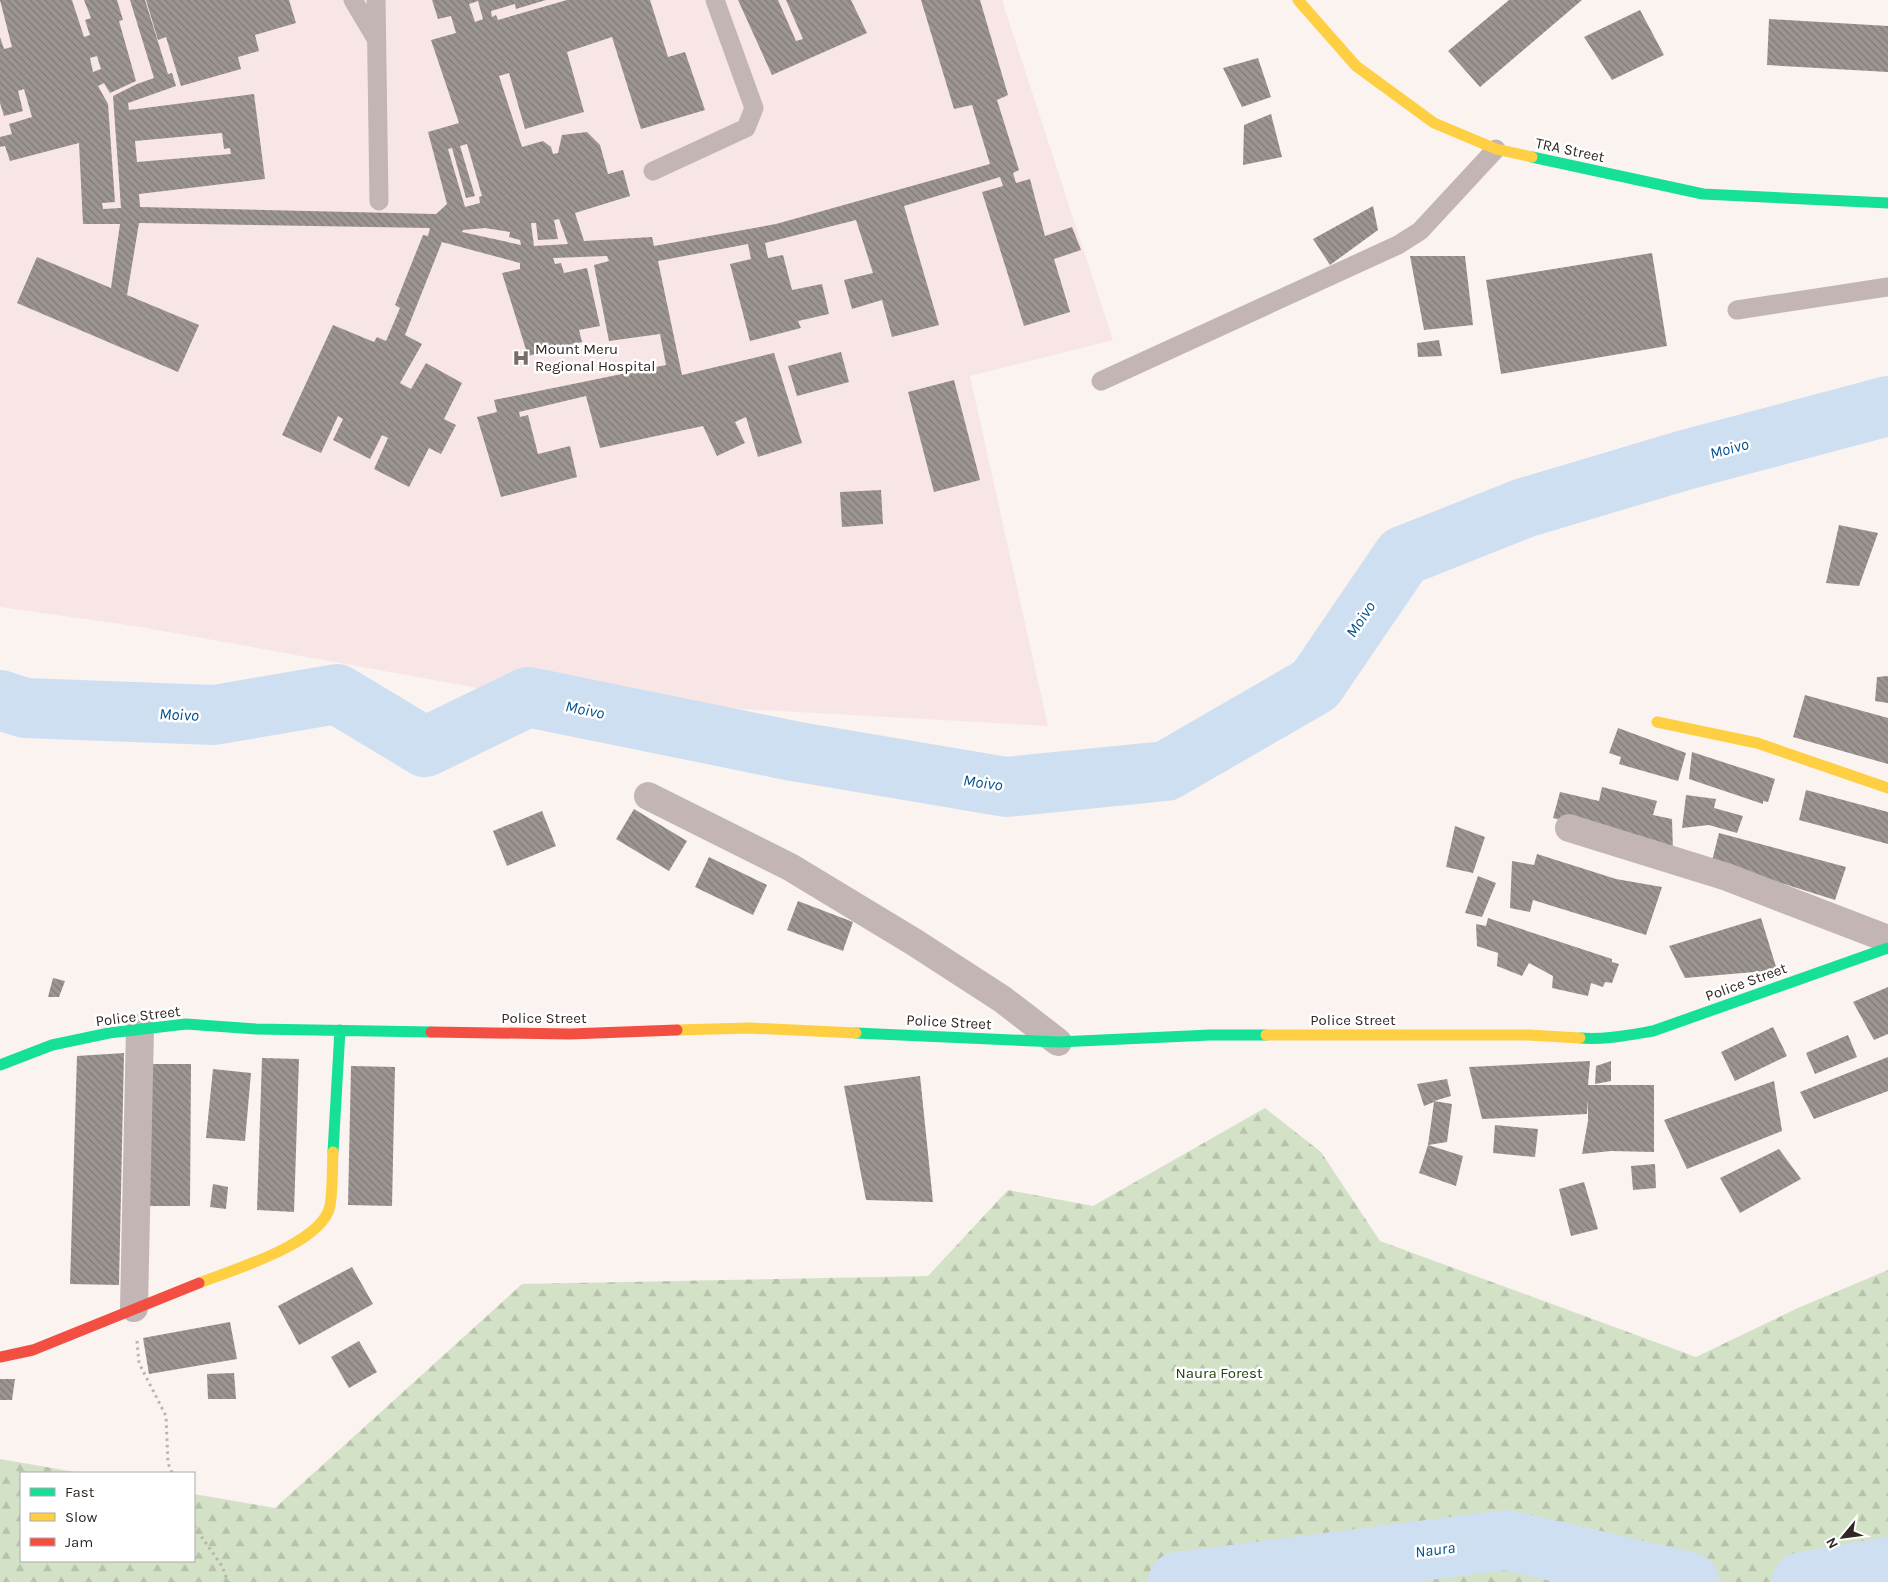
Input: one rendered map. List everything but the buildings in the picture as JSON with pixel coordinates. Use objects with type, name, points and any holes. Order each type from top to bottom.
[{"type":"street","name":"TRA Street","points":[[1298,0],[1356,66],[1434,123],[1496,149],[1703,194],[1888,203]]},
{"type":"street","points":[[1657,722],[1756,744],[1888,788]]},
{"type":"street","points":[[648,796],[790,867],[914,942],[1002,999],[1058,1042]]},
{"type":"street","points":[[1569,828],[1727,877],[1888,939]]},
{"type":"street","name":"Police Street","points":[[0,1065],[52,1045],[140,1028],[186,1024],[256,1029],[570,1034],[750,1028],[1058,1042],[1210,1035],[1528,1036],[1592,1039],[1654,1031],[1888,948]]},
{"type":"street","points":[[134,1308],[140,1028]]},
{"type":"street","points":[[0,1357],[33,1350],[134,1308],[286,1249],[308,1235],[322,1223],[330,1207],[340,1030]]},
{"type":"lane","points":[[353,0],[376,38]]},
{"type":"lane","points":[[376,0],[379,201]]},
{"type":"lane","points":[[653,170],[746,128],[754,108],[715,0]]},
{"type":"lane","points":[[1101,381],[1398,246],[1420,231],[1496,149]]},
{"type":"lane","points":[[1737,310],[1888,287]]},
{"type":"path","points":[[134,1308],[139,1363],[166,1416],[168,1463],[172,1472]]},
{"type":"path","points":[[195,1527],[222,1566],[228,1582]]},
{"type":"shaded area","name":"Mount Meru Regional Hospital","points":[[0,0],[1002,0],[1113,340],[970,376],[1048,726],[528,697],[135,626],[0,607]]},
{"type":"green space","name":"Naura Forest","points":[[1265,1108],[1321,1152],[1380,1241],[1696,1357],[1798,1308],[1888,1270],[1888,1582],[0,1582],[0,1459],[75,1472],[20,1472],[20,1562],[195,1562],[195,1494],[275,1508],[522,1284],[928,1276],[1008,1190],[1093,1206]]},
{"type":"waterway","name":"Moivo","points":[[0,700],[25,708],[214,715],[337,694],[425,747],[528,697],[793,751],[1006,787],[1166,771],[1315,685],[1403,556],[1524,508],[1685,460],[1888,406]]},
{"type":"waterway","name":"Naura","points":[[1178,1582],[1506,1540],[1689,1582]]},
{"type":"waterway","name":"Naura","points":[[1802,1582],[1888,1567]]},
{"type":"traffic: fast","points":[[1532,157],[1703,194],[1888,203]]},
{"type":"traffic: fast","points":[[1580,1038],[1607,1038],[1653,1031],[1888,948]]},
{"type":"traffic: fast","points":[[0,1065],[52,1045],[109,1033],[186,1024],[256,1029],[431,1032]]},
{"type":"traffic: fast","points":[[333,1152],[340,1030]]},
{"type":"traffic: fast","points":[[856,1033],[1058,1042],[1210,1035],[1266,1035]]},
{"type":"traffic: slow","points":[[1298,0],[1356,66],[1434,123],[1496,149],[1532,157]]},
{"type":"traffic: slow","points":[[1657,722],[1757,743],[1888,788]]},
{"type":"traffic: slow","points":[[677,1030],[749,1028],[856,1033]]},
{"type":"traffic: slow","points":[[1266,1035],[1528,1035],[1580,1038]]},
{"type":"traffic: slow","points":[[199,1283],[274,1254],[294,1244],[311,1232],[323,1220],[330,1206],[333,1152]]},
{"type":"traffic: jam","points":[[431,1032],[570,1034],[677,1030]]},
{"type":"traffic: jam","points":[[0,1357],[33,1350],[199,1283]]},
{"type":"place","name":"Mount Meru Regional Hospital","points":[[521,358]]}]
